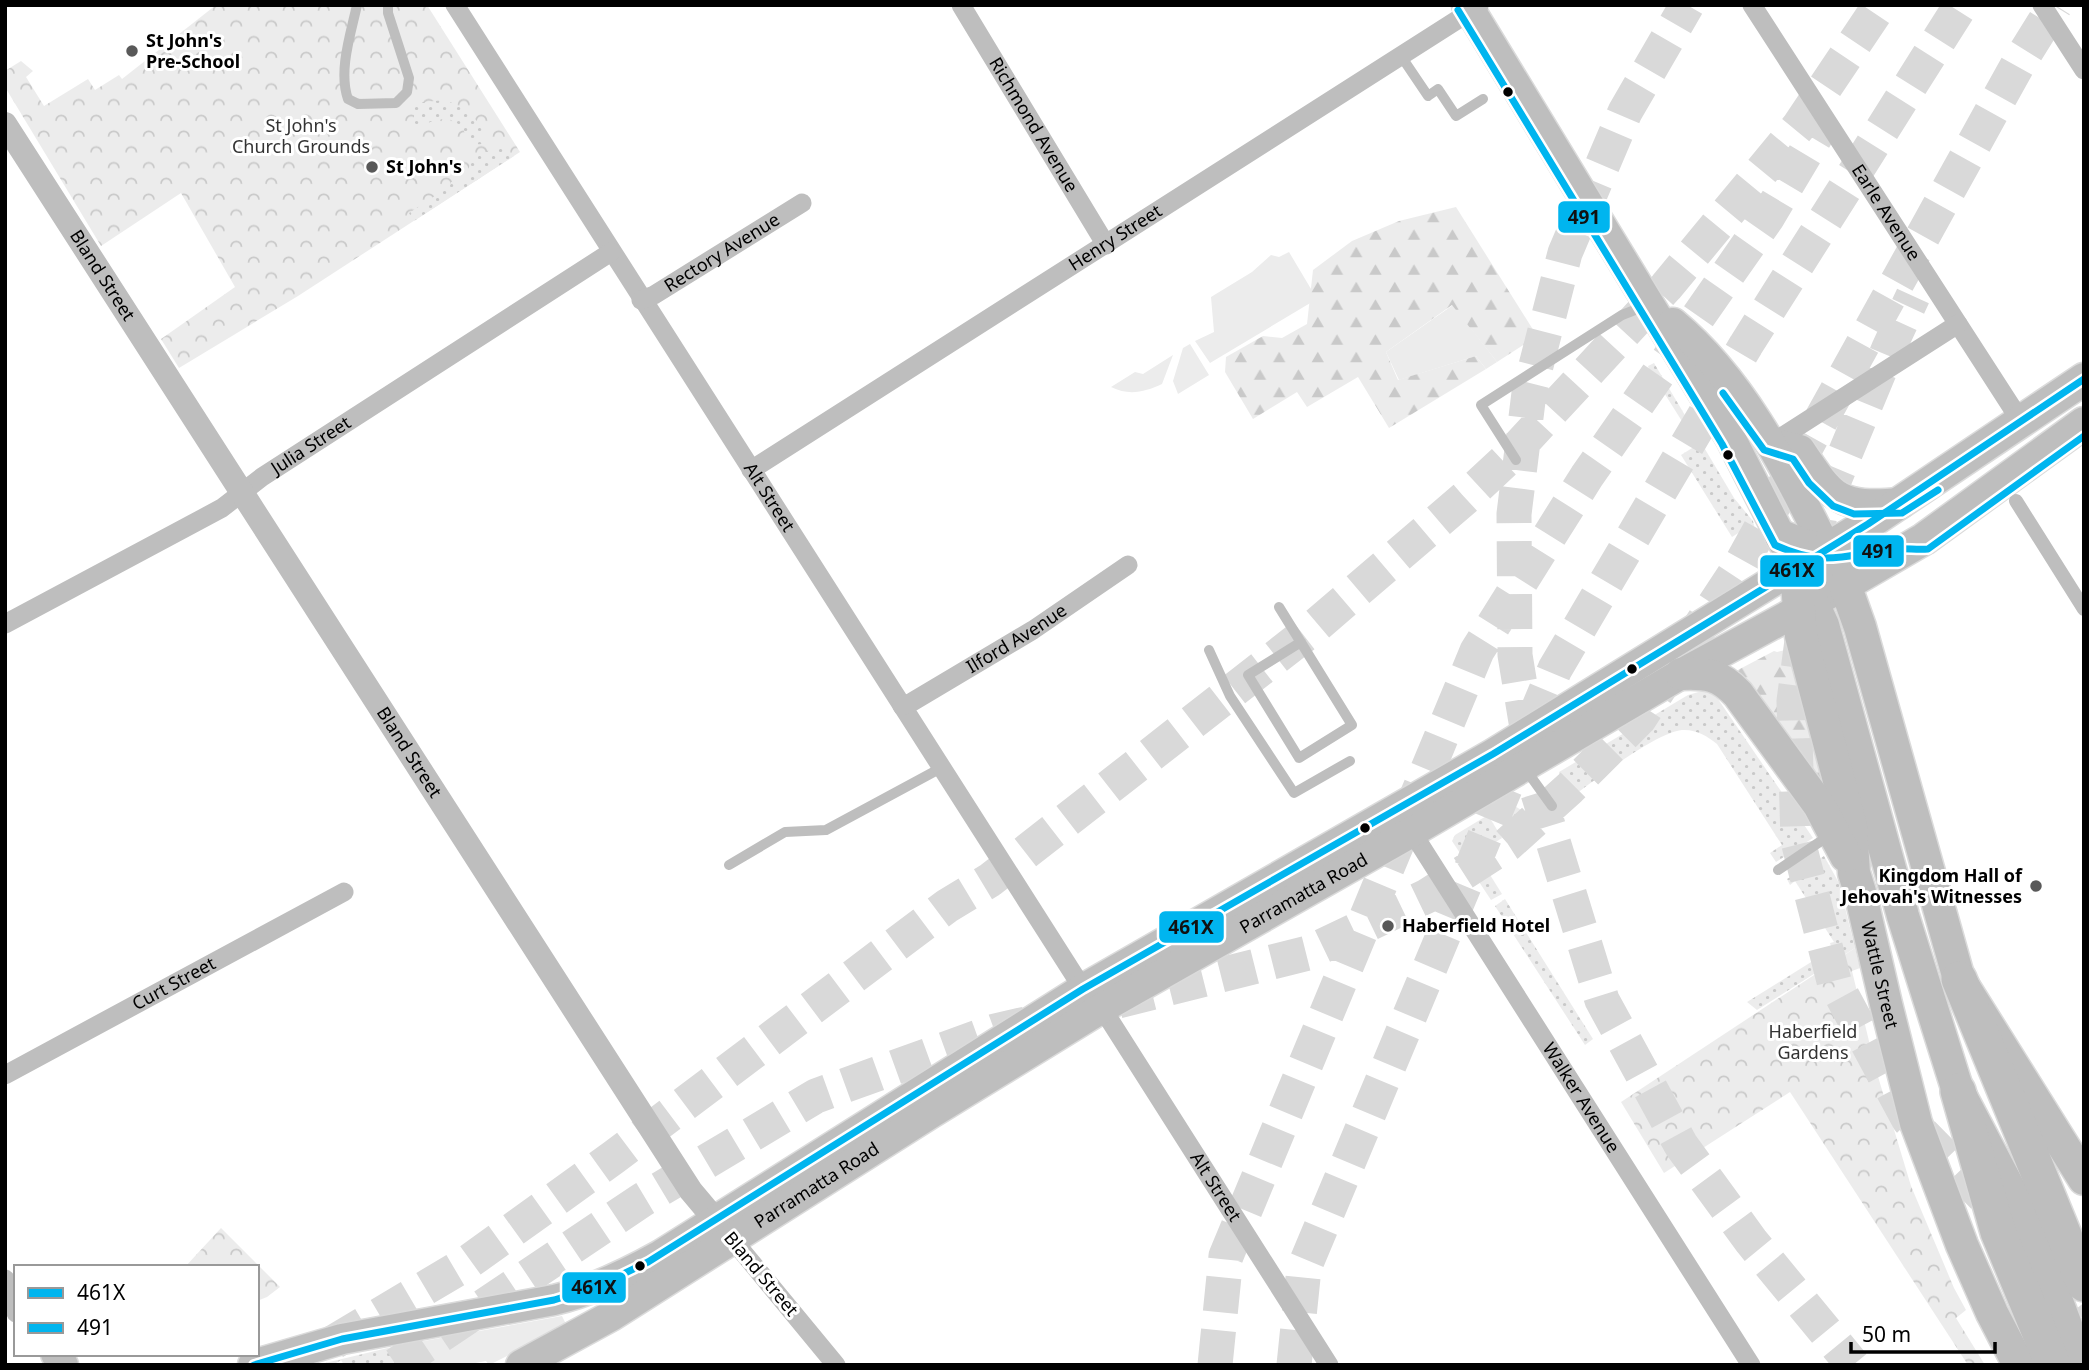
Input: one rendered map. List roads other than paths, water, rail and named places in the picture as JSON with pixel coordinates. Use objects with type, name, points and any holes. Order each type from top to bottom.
[{"type":"highway","name":"Parramatta Road","points":[[1836,560],[1868,524],[2084,379]]},
{"type":"highway","name":"Parramatta Road","points":[[1796,567],[1924,539],[2084,423]]},
{"type":"highway","points":[[1781,536],[1836,560],[1863,639],[1959,979],[2084,1284]]},
{"type":"highway","name":"Wattle Street","points":[[1836,560],[1823,571],[1806,606],[1801,636],[1851,825],[1853,873],[1860,891],[1885,1004],[1916,1123],[1962,1245],[2019,1365]]},
{"type":"highway","name":"Wattle Street","points":[[1796,567],[1806,606],[1824,625],[1903,916],[1958,1091],[2027,1222],[2081,1365]]},
{"type":"highway","points":[[1681,674],[1703,673],[1724,680],[1738,694],[1826,818],[1853,873]]},
{"type":"highway","points":[[1959,979],[2084,1179]]},
{"type":"highway","points":[[1958,1091],[1998,1232],[2053,1365]]},
{"type":"main road","points":[[1473,7],[1731,439],[1796,567]]},
{"type":"main road","points":[[1648,303],[1691,338],[1723,376],[1772,443],[1836,560]]},
{"type":"main road","points":[[1772,443],[1800,450],[1817,477],[1846,502],[1863,505],[1901,503]]},
{"type":"main road","name":"Parramatta Road","points":[[522,1365],[611,1316],[724,1229],[1796,567]]},
{"type":"main road","name":"Parramatta Road","points":[[1093,999],[1412,832],[1681,674],[1806,606]]},
{"type":"main road","name":"Parramatta Road","points":[[253,1365],[342,1339],[571,1296],[724,1229]]},
{"type":"street","name":"Alt Street","points":[[455,5],[941,768],[1329,1365]]},
{"type":"street","name":"Richmond Avenue","points":[[961,5],[1106,245]]},
{"type":"street","name":"Earle Avenue","points":[[1752,5],[2020,420]]},
{"type":"street","points":[[2042,5],[2084,70]]},
{"type":"street","name":"Henry Street","points":[[751,470],[1401,56],[1473,7]]},
{"type":"street","name":"Bland Street","points":[[5,124],[691,1191],[835,1365]]},
{"type":"street","name":"Rectory Avenue","points":[[642,300],[802,203]]},
{"type":"street","name":"Julia Street","points":[[5,624],[222,508],[611,252]]},
{"type":"street","points":[[1772,443],[1958,324]]},
{"type":"street","points":[[2016,501],[2084,609]]},
{"type":"street","name":"Ilford Avenue","points":[[902,706],[1033,630],[1128,565]]},
{"type":"street","name":"Walker Avenue","points":[[1412,832],[1751,1365]]},
{"type":"street","name":"Curt Street","points":[[5,1075],[344,892]]},
{"type":"street","points":[[5,1279],[14,1307]]},
{"type":"lane","points":[[357,5],[346,59],[344,88],[348,99],[358,104],[396,103],[407,92],[409,78],[388,13],[388,5]]},
{"type":"lane","points":[[1401,56],[1428,96],[1438,89],[1456,117],[1483,99]]},
{"type":"lane","points":[[1516,460],[1481,405],[1622,315],[1643,308],[1648,303]]},
{"type":"lane","points":[[1279,607],[1301,642],[1352,725],[1299,758],[1248,675],[1301,642]]},
{"type":"lane","points":[[1209,650],[1230,696],[1294,793],[1350,761]]},
{"type":"lane","points":[[1524,766],[1552,806]]},
{"type":"lane","points":[[729,865],[785,832],[826,830],[941,768]]},
{"type":"lane","points":[[1808,851],[1826,818]]},
{"type":"lane","points":[[1778,870],[1808,851],[1826,818]]},
{"type":"tunnel","points":[[1528,734],[1515,655],[1514,514],[1529,393],[1565,253],[1625,112],[1687,5]]},
{"type":"tunnel","points":[[334,1342],[464,1265],[614,1157],[947,906],[990,880],[1312,629],[1465,498],[1509,457],[1666,287],[1799,126],[1880,5]]},
{"type":"tunnel","points":[[1294,1365],[1304,1268],[1555,669],[1746,345],[1961,5]]},
{"type":"tunnel","points":[[1118,1001],[1308,953],[1427,896],[1508,844],[1570,788],[1639,719],[1740,566],[2017,66],[2055,5]]},
{"type":"tunnel","points":[[1215,1365],[1226,1256],[1477,651],[1587,476],[1767,218],[1824,122]]},
{"type":"tunnel","points":[[1814,553],[1820,514],[1913,296]]},
{"type":"tunnel","points":[[1803,633],[1794,701],[1798,841],[1834,981],[1909,1120],[1997,1210]]},
{"type":"tunnel","points":[[1538,793],[1602,1000],[1681,1145],[1751,1241],[1853,1365]]},
{"type":"tunnel","points":[[396,1365],[642,1200],[816,1096],[995,1031],[1026,1024]]},
{"type":"tunnel","points":[[2045,1266],[2084,1315]]},
{"type":"place","name":"St John's Pre-School","points":[[132,51]]},
{"type":"place","name":"St John's","points":[[372,167]]},
{"type":"place","name":"Kingdom Hall of Jehovah's Witnesses","points":[[2036,886]]},
{"type":"place","name":"Haberfield Hotel","points":[[1388,926]]},
{"type":"park label","name":"St John's Church Grounds","points":[[301,136]]},
{"type":"park label","name":"Haberfield Gardens","points":[[1813,1042]]}]
